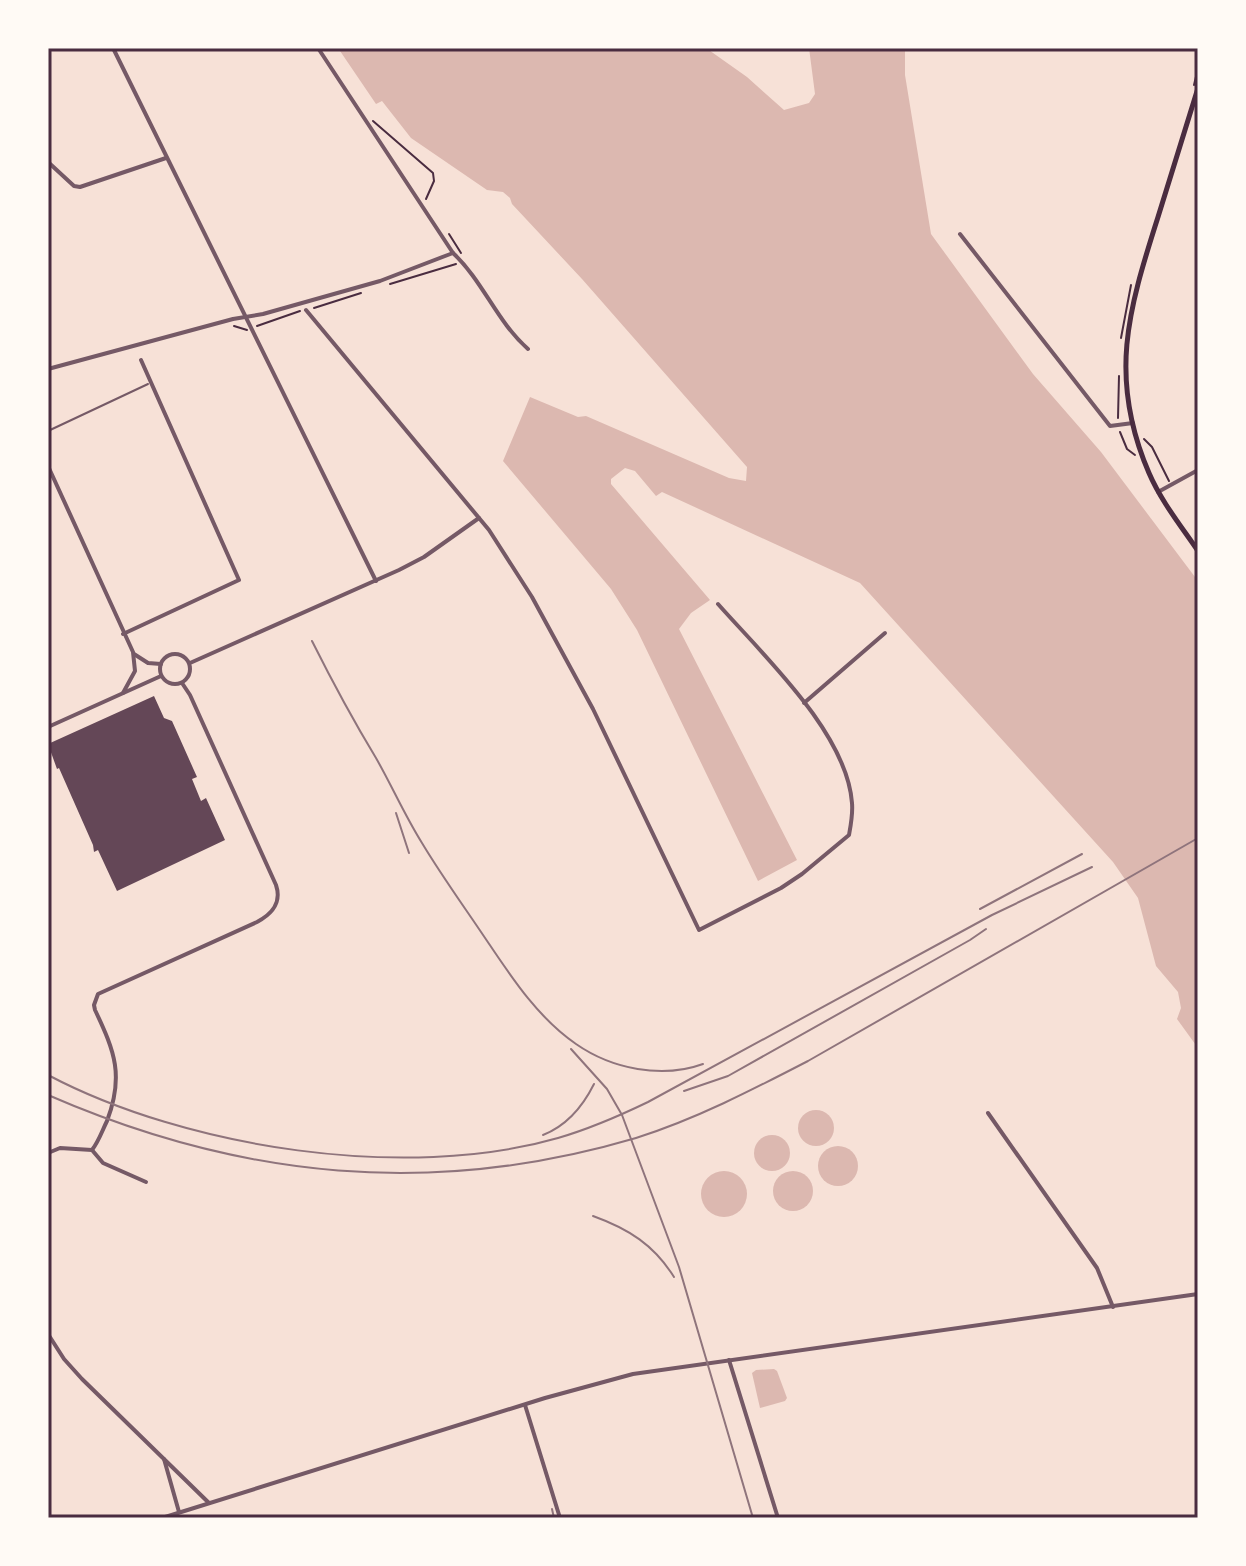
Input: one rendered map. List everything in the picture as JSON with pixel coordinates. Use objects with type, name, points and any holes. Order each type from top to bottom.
[{"type":"main road","points":[[1198,88],[1130,310],[1125,361],[1133,423],[1141,453],[1158,492],[1198,551]]},
{"type":"street","points":[[113,48],[376,581]]},
{"type":"street","points":[[318,48],[453,253],[507,327],[528,349]]},
{"type":"street","points":[[48,162],[74,186],[80,187],[166,158]]},
{"type":"street","points":[[960,234],[1110,426],[1133,423]]},
{"type":"street","points":[[48,369],[380,281],[453,253]]},
{"type":"street","points":[[306,310],[479,518],[555,636],[661,846],[699,930],[781,888],[849,835],[852,803],[845,775],[831,742],[804,703],[718,604]]},
{"type":"street","points":[[123,634],[236,582],[239,576],[141,360]]},
{"type":"street","points":[[48,466],[133,652],[135,671],[123,693]]},
{"type":"street","points":[[1158,492],[1198,470]]},
{"type":"street","points":[[190,663],[424,557],[479,518]]},
{"type":"street","points":[[804,703],[885,633]]},
{"type":"street","points":[[133,652],[148,663],[161,664]]},
{"type":"street","points":[[176,653],[190,663],[189,676],[182,683],[168,682],[161,676],[161,664],[167,656],[176,653]]},
{"type":"street","points":[[48,727],[161,676]]},
{"type":"street","points":[[92,1150],[114,1101],[117,1084],[112,1046],[94,1005],[98,994],[270,915],[279,894],[182,683]]},
{"type":"street","points":[[988,1113],[1097,1268],[1113,1307]]},
{"type":"street","points":[[48,1153],[60,1148],[92,1150],[103,1163],[146,1182]]},
{"type":"street","points":[[162,1518],[633,1374],[1198,1294]]},
{"type":"street","points":[[48,1334],[64,1359],[209,1503]]},
{"type":"street","points":[[729,1360],[778,1518]]},
{"type":"street","points":[[525,1405],[560,1518]]},
{"type":"street","points":[[163,1457],[179,1513]]},
{"type":"lane","points":[[48,431],[152,382]]},
{"type":"path","points":[[372,120],[433,173],[434,181],[426,199]]},
{"type":"path","points":[[449,234],[463,257]]},
{"type":"path","points":[[258,325],[306,310]]},
{"type":"path","points":[[232,325],[248,330]]},
{"type":"path","points":[[1119,426],[1127,449],[1132,455],[1141,453]]},
{"type":"path","points":[[1142,435],[1152,447],[1172,486]]},
{"type":"shaded area","points":[[338,48],[706,48],[747,77],[784,110],[809,103],[815,94],[809,48],[905,48],[905,75],[931,234],[1033,374],[1101,452],[1198,581],[1198,1048],[1177,1019],[1181,1008],[1178,992],[1156,966],[1138,898],[1113,862],[860,583],[662,492],[656,496],[635,471],[625,468],[611,479],[611,484],[710,600],[691,613],[679,629],[797,860],[758,881],[637,630],[611,589],[503,461],[530,397],[578,417],[586,416],[729,478],[746,481],[747,467],[512,204],[510,198],[503,192],[487,190],[411,138],[382,101],[376,104]]},
{"type":"shaded area","points":[[816,1110],[829,1115],[834,1128],[829,1141],[816,1146],[803,1141],[798,1128],[803,1115]]},
{"type":"shaded area","points":[[772,1135],[785,1140],[790,1153],[785,1166],[772,1171],[759,1166],[754,1153],[759,1140]]},
{"type":"shaded area","points":[[838,1146],[852,1152],[858,1166],[852,1180],[838,1186],[824,1180],[818,1166],[824,1152]]},
{"type":"shaded area","points":[[724,1171],[740,1178],[747,1194],[740,1210],[724,1217],[708,1210],[701,1194],[708,1178]]},
{"type":"shaded area","points":[[793,1171],[807,1177],[813,1191],[807,1205],[793,1211],[779,1205],[773,1191],[779,1177]]},
{"type":"shaded area","points":[[774,1369],[787,1398],[760,1408],[752,1373]]},
{"type":"building","points":[[154,696],[164,718],[172,721],[197,777],[192,779],[201,801],[206,798],[225,840],[117,891],[98,850],[94,852],[48,744]]},
{"type":"railway","points":[[312,641],[429,854],[534,1006],[576,1044],[605,1060],[654,1071],[671,1071],[703,1064]]},
{"type":"railway","points":[[396,813],[409,853]]},
{"type":"railway","points":[[48,1095],[120,1123],[193,1146],[265,1161],[338,1170],[412,1173],[486,1168],[560,1157],[636,1138],[702,1113],[766,1083],[1198,838]]},
{"type":"railway","points":[[980,909],[1082,854]]},
{"type":"railway","points":[[48,1075],[103,1100],[165,1122],[230,1139],[366,1157],[434,1157],[498,1151],[558,1138],[648,1102],[992,915],[1092,867]]},
{"type":"railway","points":[[684,1091],[728,1076],[986,929]]},
{"type":"railway","points":[[571,1049],[607,1089],[622,1115],[679,1267],[753,1518]]},
{"type":"railway","points":[[543,1135],[573,1114],[594,1084]]},
{"type":"railway","points":[[593,1216],[640,1239],[674,1277]]},
{"type":"railway","points":[[552,1509],[554,1518]]}]
